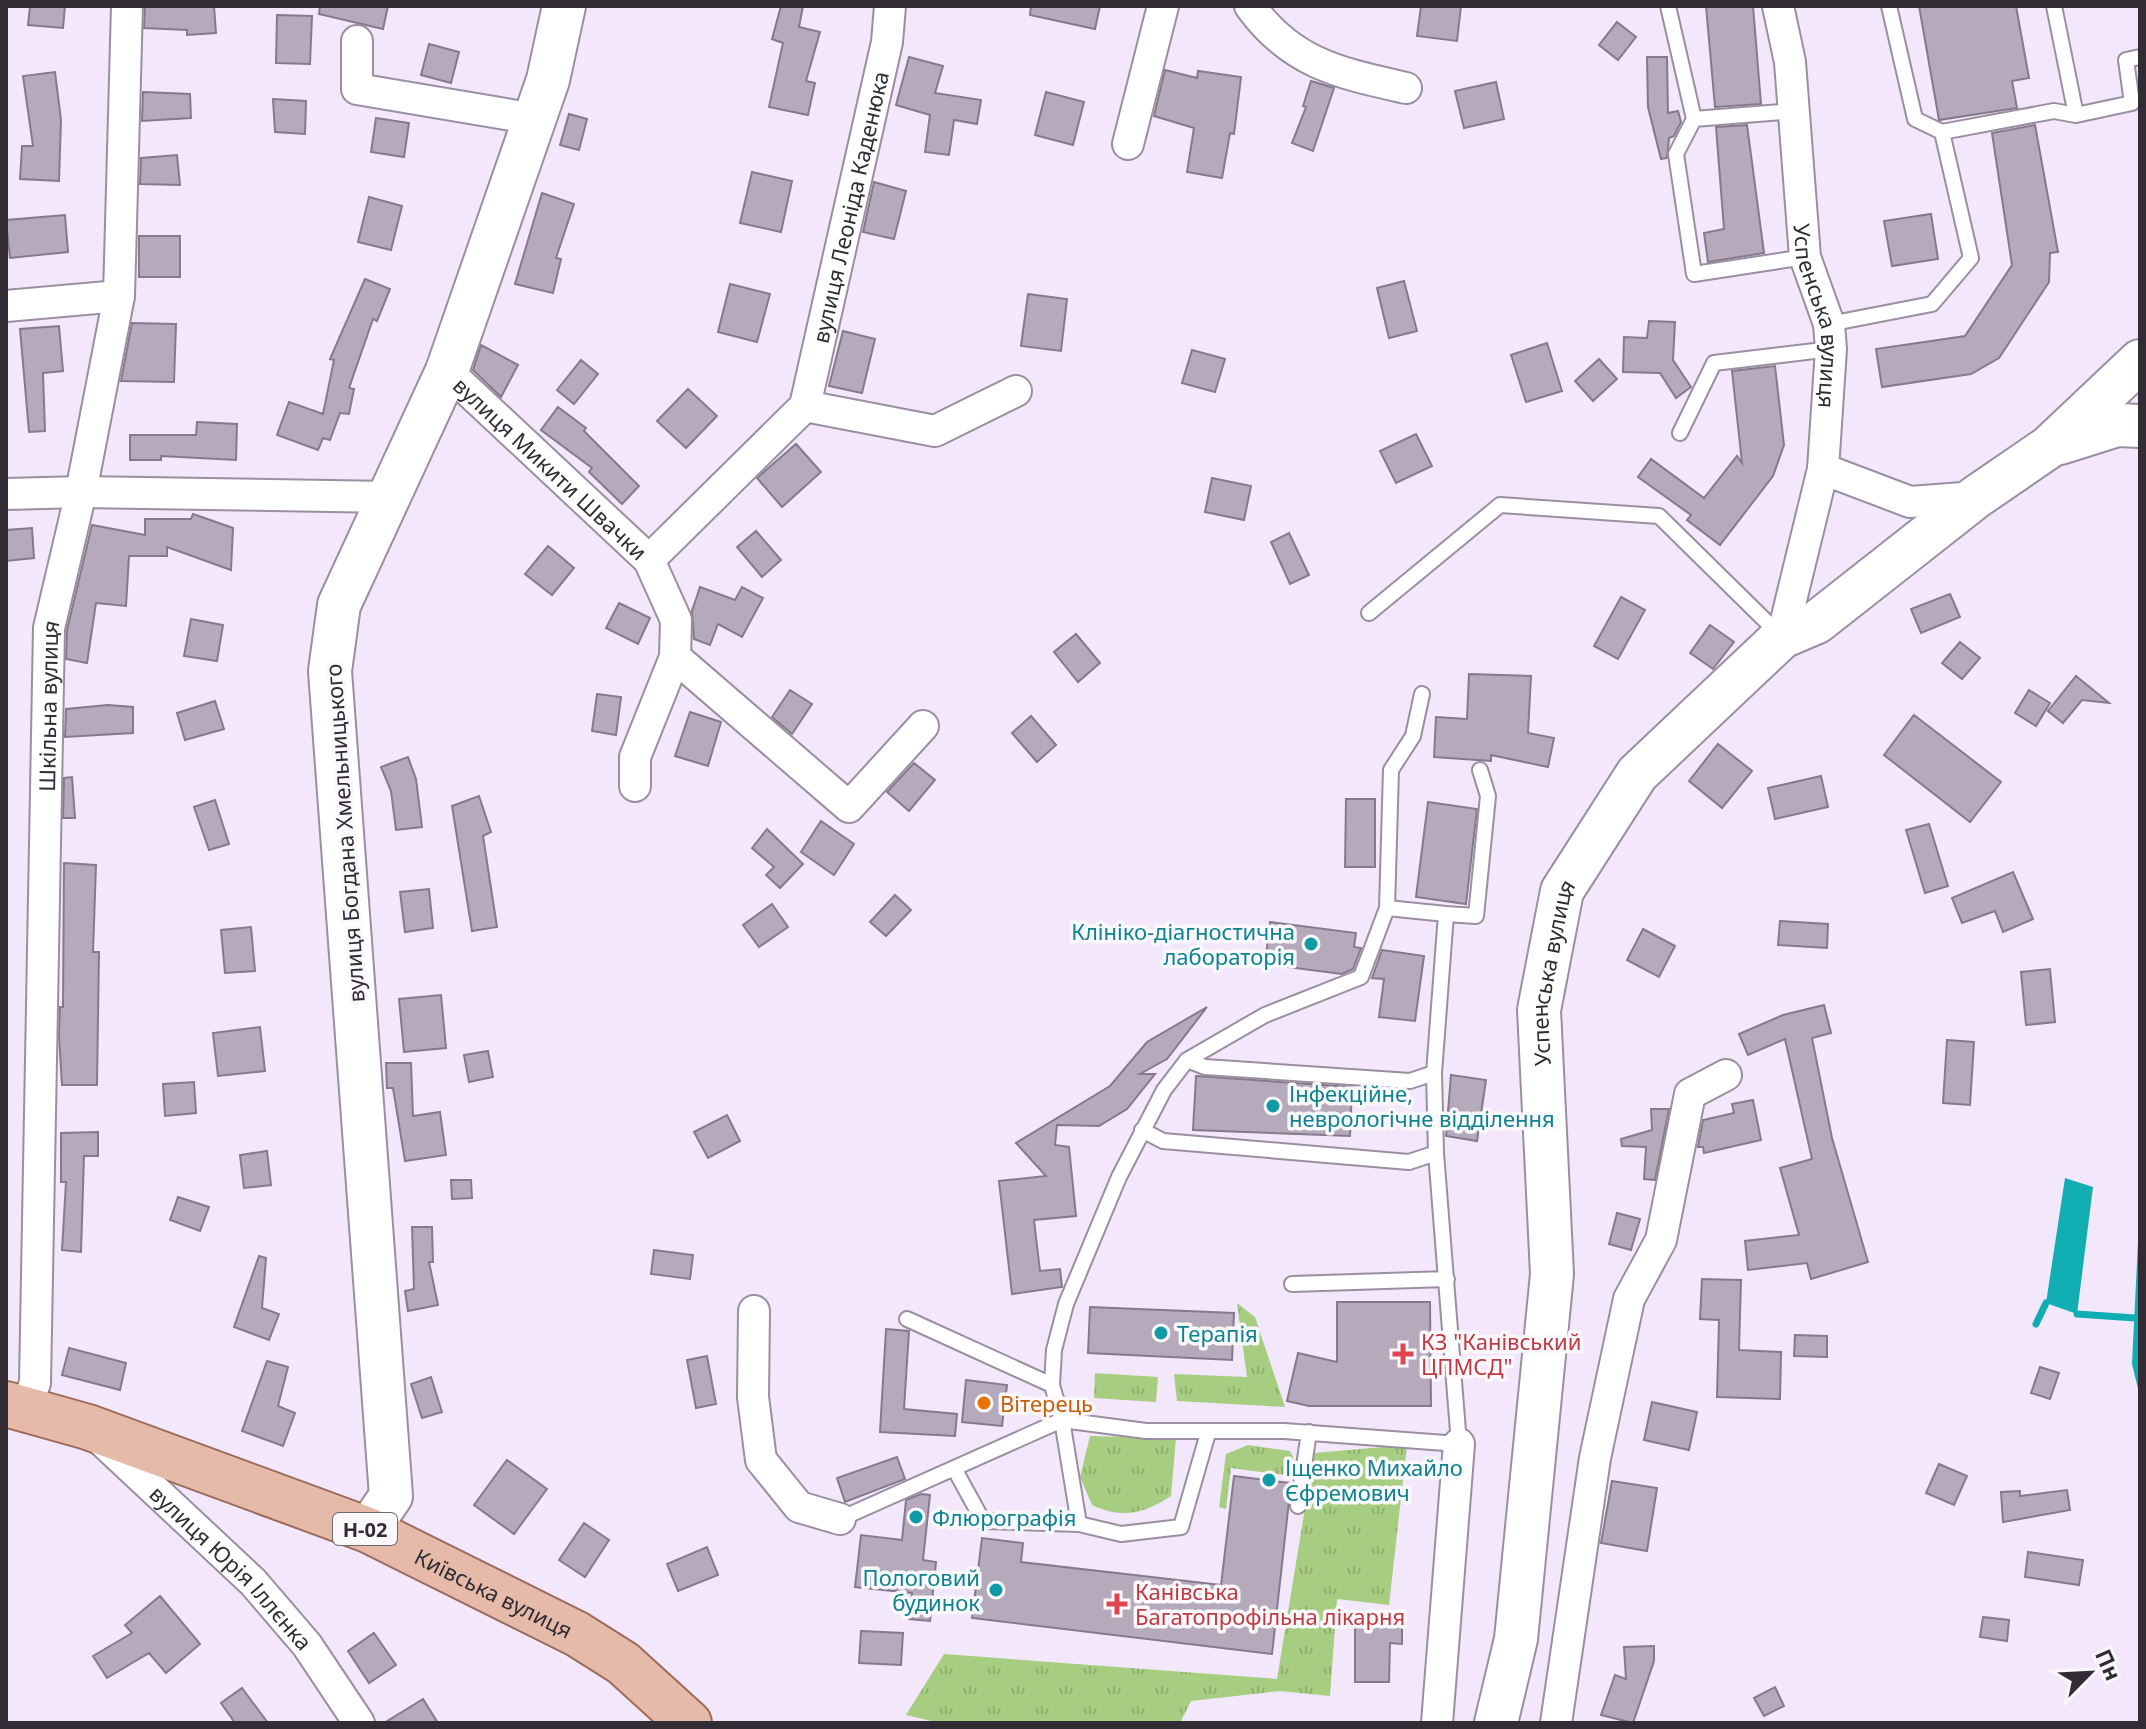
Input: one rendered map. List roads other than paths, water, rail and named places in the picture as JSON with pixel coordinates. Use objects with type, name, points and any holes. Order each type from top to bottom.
[{"type":"main road","name":"Київська вулиця","points":[[16,1407],[88,1427],[368,1530],[577,1634],[623,1663],[689,1723]]},
{"type":"street","name":"Шкільна вулиця","points":[[16,1407],[35,1383],[49,628],[81,492],[119,296],[127,6]]},
{"type":"street","name":"вулиця Богдана Хмельницького","points":[[368,1530],[391,1496],[330,671],[339,605],[447,371],[548,80],[564,6]]},
{"type":"street","name":"вулиця Леоніда Каденюка","points":[[805,406],[887,42],[890,6]]},
{"type":"street","points":[[1128,144],[1163,6]]},
{"type":"street","points":[[1250,6],[1269,33],[1332,72],[1406,88]]},
{"type":"street","name":"Успенська вулиця","points":[[1778,6],[1790,62],[1805,257],[1830,336],[1823,469],[1782,637]]},
{"type":"street","points":[[357,41],[357,89],[535,119]]},
{"type":"street","points":[[6,306],[119,296]]},
{"type":"street","name":"Успенська вулиця","points":[[1496,1723],[1516,1639],[1552,1274],[1539,1010],[1562,891],[1637,774],[1782,637],[1817,622],[1976,497],[2049,447],[2140,361]]},
{"type":"street","name":"вулиця Микити Швачки","points":[[447,371],[649,560],[676,620],[675,657],[635,757],[635,786]]},
{"type":"street","points":[[649,560],[805,406],[935,431],[1016,391]]},
{"type":"street","points":[[2049,447],[2117,425],[2140,426]]},
{"type":"street","points":[[1823,469],[1910,502],[1976,497]]},
{"type":"street","points":[[6,494],[81,492],[391,497]]},
{"type":"street","points":[[675,657],[849,807],[923,726]]},
{"type":"street","points":[[1556,1723],[1595,1458],[1629,1299],[1661,1240],[1690,1094],[1726,1075]]},
{"type":"street","points":[[754,1311],[753,1397],[761,1460],[799,1507],[840,1519]]},
{"type":"street","name":"вулиця Юрія Іллєнка","points":[[88,1427],[253,1582],[307,1645],[359,1723]]},
{"type":"street","points":[[1437,1723],[1459,1444]]},
{"type":"lane","points":[[1668,6],[1694,119],[1676,154],[1694,274],[1805,257]]},
{"type":"lane","points":[[1889,6],[1915,119],[1942,132],[2054,111],[2076,115],[2132,103],[2126,60],[2140,57]]},
{"type":"lane","points":[[2054,6],[2076,115]]},
{"type":"lane","points":[[1694,119],[1794,111]]},
{"type":"lane","points":[[1680,433],[1714,363],[1830,336],[1932,304],[1971,258],[1942,132]]},
{"type":"lane","points":[[1369,613],[1500,505],[1659,516],[1782,637]]},
{"type":"lane","points":[[1079,1524],[1062,1420],[1052,1385],[1054,1350],[1066,1304],[1142,1130],[1164,1090],[1187,1060],[1265,1015],[1361,977],[1387,908],[1391,770],[1413,736],[1422,694]]},
{"type":"lane","points":[[1387,908],[1476,916],[1488,796],[1480,770]]},
{"type":"lane","points":[[840,1519],[1062,1420],[1146,1431],[1309,1432],[1459,1444],[1436,1153],[1434,1073],[1446,914]]},
{"type":"lane","points":[[1187,1060],[1205,1067],[1410,1081],[1434,1073]]},
{"type":"lane","points":[[1142,1130],[1163,1141],[1409,1162],[1436,1153]]},
{"type":"lane","points":[[1292,1284],[1447,1279]]},
{"type":"lane","points":[[907,1319],[1052,1385]]},
{"type":"lane","points":[[1298,1506],[1309,1432]]},
{"type":"lane","points":[[955,1470],[983,1521],[1079,1524],[1121,1534],[1181,1527],[1208,1433]]},
{"type":"water","points":[[2065,1178],[2093,1187],[2077,1314],[2046,1303]]},
{"type":"water","points":[[2140,1201],[2140,1397],[2132,1364]]},
{"type":"waterway","points":[[2036,1324],[2046,1303]]},
{"type":"waterway","points":[[2077,1314],[2135,1318]]},
{"type":"place","name":"Клініко-діагностична лабораторія","points":[[1311,944]]},
{"type":"place","name":"Інфекційне, неврологічне відділення","points":[[1273,1106]]},
{"type":"place","name":"Терапія","points":[[1161,1333]]},
{"type":"place","name":"КЗ \"Канівський ЦПМСД\"","points":[[1403,1354]]},
{"type":"place","name":"Вітерець","points":[[984,1403]]},
{"type":"place","name":"Іщенко Михайло Єфремович","points":[[1269,1480]]},
{"type":"place","name":"Флюрографія","points":[[916,1517]]},
{"type":"place","name":"Пологовий будинок","points":[[996,1590]]},
{"type":"place","name":"Канівська Багатопрофільна лікарня","points":[[1117,1604]]}]
